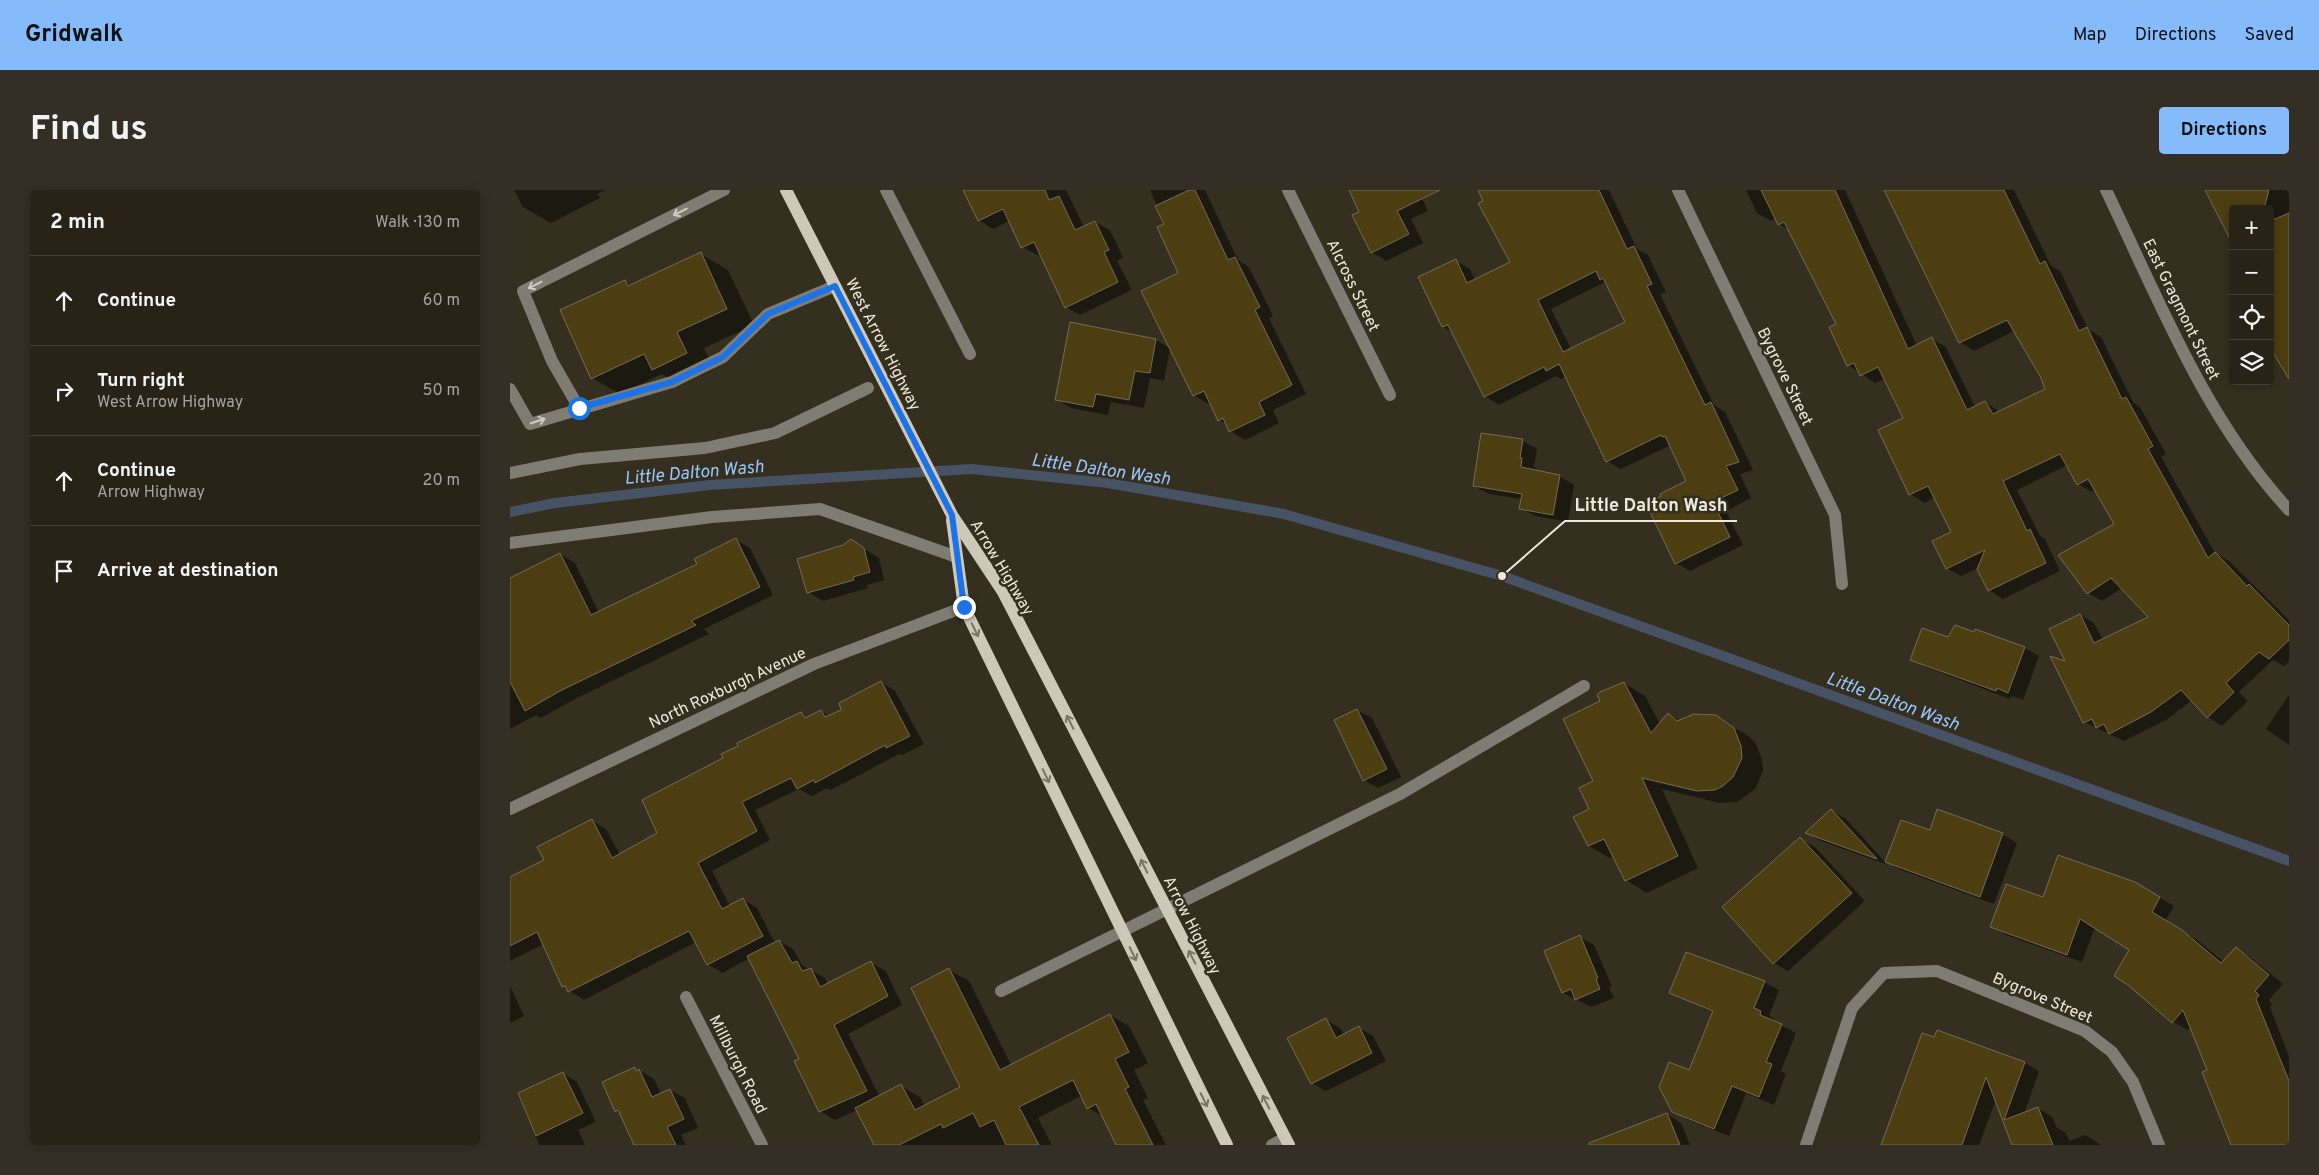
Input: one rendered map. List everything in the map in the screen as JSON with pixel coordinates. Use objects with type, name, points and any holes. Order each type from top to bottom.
[{"type":"main road","name":"West Arrow Highway","points":[[786,190],[952,515]]},
{"type":"main road","name":"Arrow Highway","points":[[952,515],[964,607],[1227,1145]]},
{"type":"main road","name":"Arrow Highway","points":[[952,515],[1003,592],[1287,1141]]},
{"type":"street","points":[[579,408],[552,361],[523,291],[724,190]]},
{"type":"street","points":[[886,190],[970,354]]},
{"type":"street","name":"Alcross Street","points":[[1288,190],[1390,395]]},
{"type":"street","name":"Bygrove Street","points":[[1678,190],[1835,515],[1842,584]]},
{"type":"street","name":"East Gragmont Street","points":[[2106,190],[2209,402],[2263,482],[2289,510]]},
{"type":"street","points":[[510,389],[530,424],[672,382],[723,357],[768,314],[835,286]]},
{"type":"street","points":[[510,473],[580,459],[705,448],[775,433],[868,388]]},
{"type":"street","points":[[510,543],[712,517],[820,509],[957,557]]},
{"type":"street","name":"North Roxburgh Avenue","points":[[510,809],[814,664],[964,607]]},
{"type":"street","points":[[1002,991],[1400,794],[1584,686]]},
{"type":"street","name":"Bygrove Street","points":[[1806,1145],[1852,1008],[1884,973],[1937,971],[2085,1031],[2112,1052],[2133,1082],[2159,1145]]},
{"type":"street","name":"Millburgh Road","points":[[686,997],[762,1145]]},
{"type":"street","points":[[1272,1145],[1287,1141]]},
{"type":"building","points":[[963,190],[1045,190],[1049,200],[1059,196],[1075,230],[1095,221],[1109,250],[1104,252],[1118,282],[1065,308],[1034,242],[1021,248],[1003,209],[978,221]]},
{"type":"building","points":[[1189,190],[1195,190],[1228,260],[1235,257],[1260,307],[1255,310],[1292,385],[1259,402],[1265,415],[1229,432],[1223,418],[1218,421],[1204,391],[1193,396],[1141,291],[1178,273],[1157,227],[1164,224],[1155,206]]},
{"type":"building","points":[[1349,190],[1440,190],[1397,211],[1409,234],[1371,253],[1352,215],[1359,212]]},
{"type":"building","points":[[1478,190],[1599,190],[1627,249],[1634,246],[1652,284],[1647,286],[1705,405],[1711,402],[1739,462],[1726,466],[1738,490],[1713,502],[1730,537],[1675,564],[1646,504],[1661,496],[1660,494],[1686,481],[1665,436],[1662,437],[1661,435],[1606,462],[1559,364],[1546,371],[1544,367],[1484,397],[1448,325],[1442,327],[1418,277],[1456,259],[1467,283],[1510,262],[1478,203],[1483,201]],"holes":[[[1596,271],[1600,280],[1603,278],[1625,322],[1563,352],[1538,300]]]},
{"type":"building","points":[[1761,190],[1835,190],[1908,349],[1932,337],[1967,410],[1985,401],[1993,414],[2045,389],[2040,376],[2007,320],[1959,343],[1884,190],[2004,190],[2040,264],[2045,261],[2079,331],[2087,327],[2122,399],[2126,397],[2153,446],[2148,449],[2208,558],[2215,552],[2247,586],[2249,584],[2289,625],[2289,640],[2269,659],[2259,652],[2226,683],[2234,692],[2207,718],[2181,690],[2151,712],[2109,734],[2104,724],[2096,728],[2092,719],[2083,723],[2050,656],[2065,661],[2049,629],[2080,614],[2094,643],[2148,617],[2111,578],[2087,594],[2058,555],[2114,524],[2088,479],[2077,485],[2060,454],[2003,481],[2027,531],[2030,529],[2046,563],[1988,591],[1977,569],[1985,550],[1946,569],[1932,541],[1951,532],[1928,486],[1909,495],[1878,430],[1903,418],[1878,367],[1860,376],[1854,363],[1847,366],[1829,327],[1836,324],[1784,222],[1778,225]]},
{"type":"building","points":[[2205,190],[2269,190],[2265,205],[2229,205],[2229,237]]},
{"type":"building","points":[[2289,213],[2289,379],[2274,355],[2274,219]]},
{"type":"building","points":[[701,252],[727,309],[677,332],[687,353],[652,370],[644,354],[591,379],[560,310],[625,280],[628,286]]},
{"type":"building","points":[[1070,322],[1156,339],[1150,373],[1135,371],[1129,400],[1096,394],[1093,407],[1055,400]]},
{"type":"building","points":[[1481,433],[1523,439],[1520,458],[1522,458],[1521,467],[1560,475],[1553,515],[1519,509],[1522,494],[1473,486]]},
{"type":"building","points":[[736,538],[760,587],[691,621],[696,625],[560,691],[525,711],[510,682],[510,578],[560,553],[591,615],[697,564],[694,559]]},
{"type":"building","points":[[851,539],[864,548],[870,572],[853,577],[854,580],[807,593],[797,559],[843,545]]},
{"type":"building","points":[[1955,625],[1974,632],[1975,629],[2025,647],[2008,693],[1997,688],[1996,691],[1910,660],[1922,628],[1948,637]]},
{"type":"building","points":[[881,681],[910,736],[886,748],[885,745],[815,783],[814,780],[797,789],[791,778],[742,802],[757,831],[698,863],[722,909],[743,898],[763,936],[707,965],[689,931],[568,992],[565,986],[562,987],[537,932],[510,946],[510,877],[544,860],[537,847],[592,819],[612,858],[657,833],[642,800],[723,758],[721,754],[738,746],[737,743],[801,712],[805,718],[821,710],[825,717],[841,710],[839,703]]},
{"type":"building","points":[[1624,682],[1651,733],[1668,713],[1677,721],[1694,714],[1716,715],[1734,728],[1741,746],[1742,758],[1733,777],[1715,790],[1697,791],[1642,778],[1678,856],[1625,881],[1604,839],[1588,846],[1573,817],[1589,809],[1579,788],[1593,781],[1563,719],[1600,701],[1597,695],[1600,692]]},
{"type":"building","points":[[1357,709],[1387,769],[1363,781],[1334,720]]},
{"type":"building","points":[[1831,809],[1877,859],[1805,833]]},
{"type":"building","points":[[1937,809],[2003,833],[1980,897],[1885,862],[1901,820],[1930,830]]},
{"type":"building","points":[[1800,837],[1852,893],[1773,964],[1722,907]]},
{"type":"building","points":[[2058,855],[2135,882],[2160,897],[2152,912],[2182,930],[2221,963],[2236,947],[2269,975],[2255,991],[2259,995],[2256,999],[2289,1081],[2289,1145],[2231,1145],[2202,1072],[2207,1070],[2183,1010],[2172,1023],[2128,985],[2114,976],[2129,950],[2080,919],[2067,955],[1990,927],[2006,884],[2043,897]]},
{"type":"building","points":[[1580,935],[1598,978],[1596,979],[1600,989],[1575,1000],[1571,989],[1562,993],[1544,951]]},
{"type":"building","points":[[779,940],[792,963],[797,961],[802,971],[811,968],[820,987],[871,961],[888,996],[834,1025],[867,1091],[819,1112],[794,1061],[799,1059],[747,956]]},
{"type":"building","points":[[1686,952],[1765,981],[1754,1008],[1761,1011],[1760,1015],[1782,1024],[1766,1062],[1772,1064],[1759,1097],[1732,1086],[1714,1129],[1672,1112],[1659,1087],[1669,1062],[1689,1070],[1713,1011],[1669,993]]},
{"type":"building","points":[[949,968],[1000,1070],[1110,1014],[1129,1052],[1115,1059],[1129,1087],[1125,1089],[1153,1145],[1116,1145],[1096,1104],[1087,1109],[1073,1080],[1019,1107],[1039,1145],[1006,1145],[994,1120],[980,1127],[973,1113],[943,1128],[941,1124],[899,1145],[874,1145],[855,1108],[901,1084],[915,1110],[960,1087],[911,988]]},
{"type":"building","points":[[1326,1018],[1336,1038],[1359,1026],[1372,1053],[1311,1084],[1287,1038]]},
{"type":"building","points":[[1937,1030],[2025,1062],[2004,1120],[2038,1107],[2053,1145],[2012,1145],[1986,1077],[1962,1145],[1881,1145],[1922,1033],[1934,1037]]},
{"type":"building","points":[[635,1067],[636,1071],[639,1069],[652,1097],[670,1089],[684,1119],[667,1127],[676,1145],[634,1145],[618,1110],[615,1112],[602,1082]]},
{"type":"building","points":[[563,1072],[583,1113],[536,1136],[518,1093]]},
{"type":"building","points":[[1667,1113],[1680,1145],[1589,1145],[1589,1143]]},
{"type":"waterway","name":"Little Dalton Wash","points":[[510,512],[555,503],[710,485],[972,469],[1108,483],[1284,514],[1502,576],[2289,861]]},
{"type":"place","name":"Little Dalton Wash","points":[[1502,576]]},
{"type":"route","points":[[579,408],[672,382],[723,357],[768,314],[835,286],[952,515],[964,607]]}]
